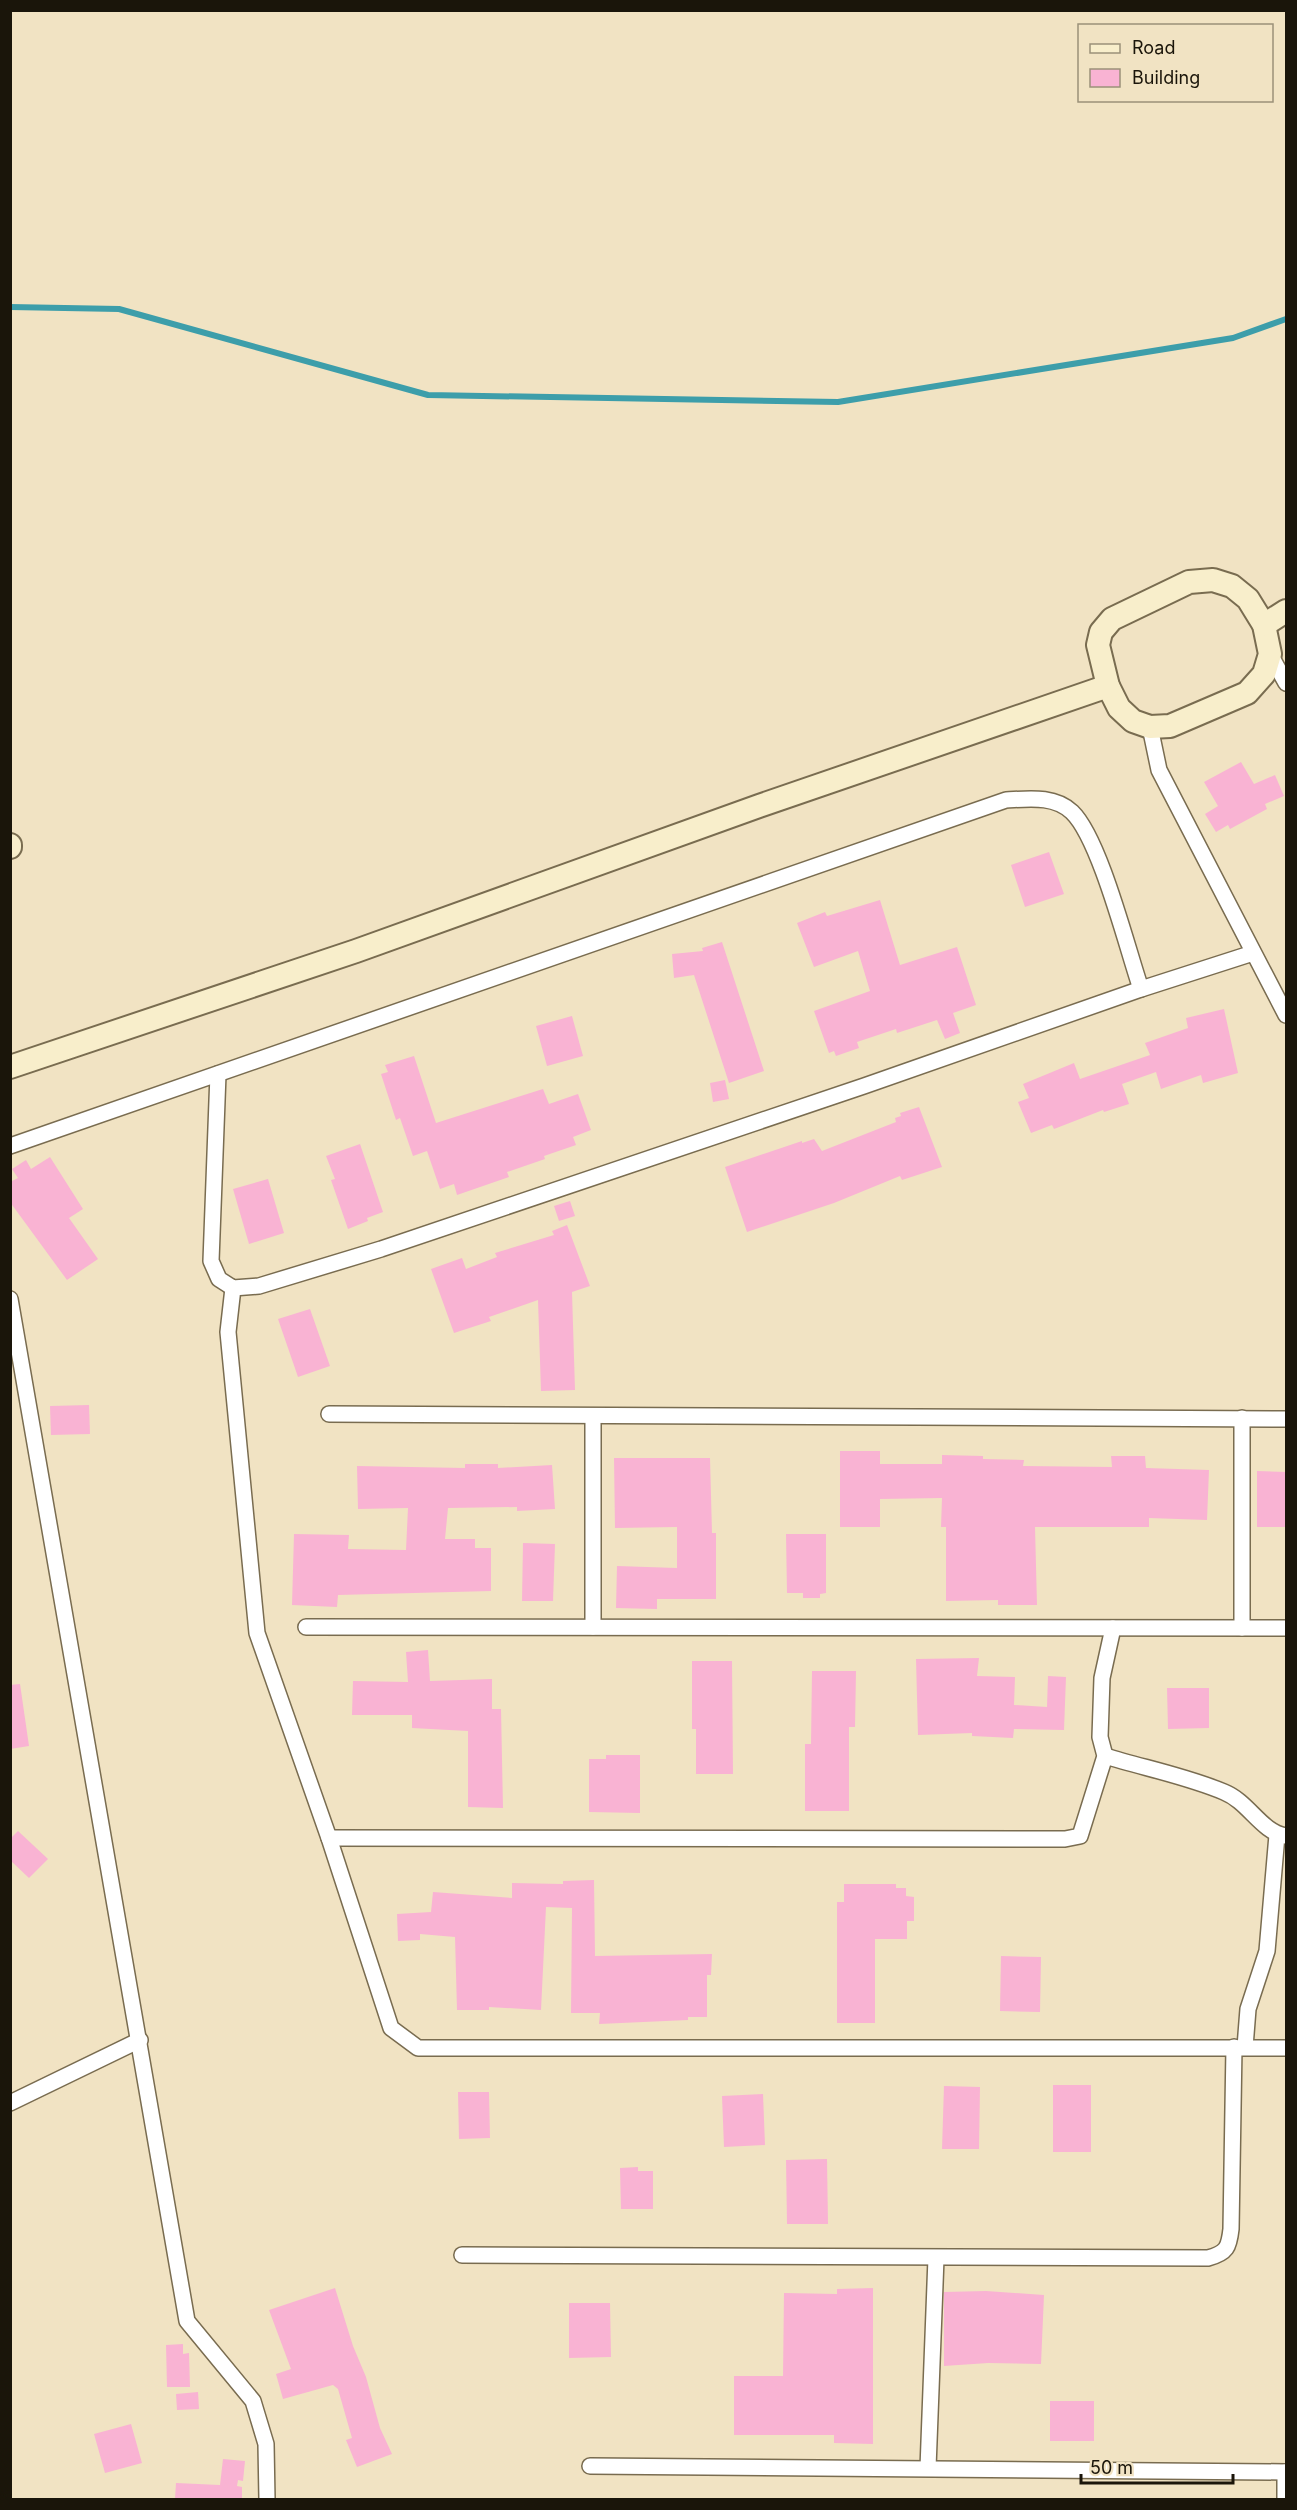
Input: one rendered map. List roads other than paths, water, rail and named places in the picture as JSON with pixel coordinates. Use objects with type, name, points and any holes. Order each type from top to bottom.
[{"type":"street","points":[[1270,654],[1264,674],[1247,693],[1170,726],[1150,726],[1132,721],[1119,708],[1108,686],[1098,645],[1101,632],[1112,619],[1189,582],[1213,580],[1232,586],[1248,599],[1264,625],[1270,654],[1287,683]]},
{"type":"street","points":[[1264,625],[1287,611]]},
{"type":"street","points":[[10,1067],[356,951],[759,806],[1108,686]]},
{"type":"street","points":[[1150,726],[1159,770],[1287,1015]]},
{"type":"street","points":[[10,1146],[1006,800],[1041,798],[1071,811],[1092,841],[1141,988]]},
{"type":"street","points":[[218,1074],[211,1261],[219,1279],[233,1287],[259,1286],[381,1249],[808,1105],[1141,988],[1253,953]]},
{"type":"street","points":[[233,1287],[228,1332],[257,1633],[329,1838],[391,2028],[418,2049],[1287,2048]]},
{"type":"street","points":[[10,1299],[60,1596],[103,1821],[187,2321],[253,2402],[266,2444],[267,2499]]},
{"type":"street","points":[[329,1414],[1287,1419]]},
{"type":"street","points":[[593,1416],[593,1627]]},
{"type":"street","points":[[1242,1418],[1242,1628]]},
{"type":"street","points":[[306,1627],[1287,1628]]},
{"type":"street","points":[[329,1838],[1065,1839],[1080,1836],[1105,1756],[1100,1737],[1102,1678],[1113,1628]]},
{"type":"street","points":[[462,2256],[1208,2258],[1222,2254],[1229,2246],[1231,2229],[1240,2048],[1248,2009],[1267,1951],[1282,1836],[1265,1826],[1249,1807],[1225,1792],[1105,1756]]},
{"type":"street","points":[[10,2103],[140,2040]]},
{"type":"street","points":[[928,2468],[936,2258]]},
{"type":"street","points":[[590,2466],[1286,2472],[1285,2499]]},
{"type":"waterway","points":[[10,307],[119,309],[428,395],[838,402],[1233,338],[1286,319]]}]
